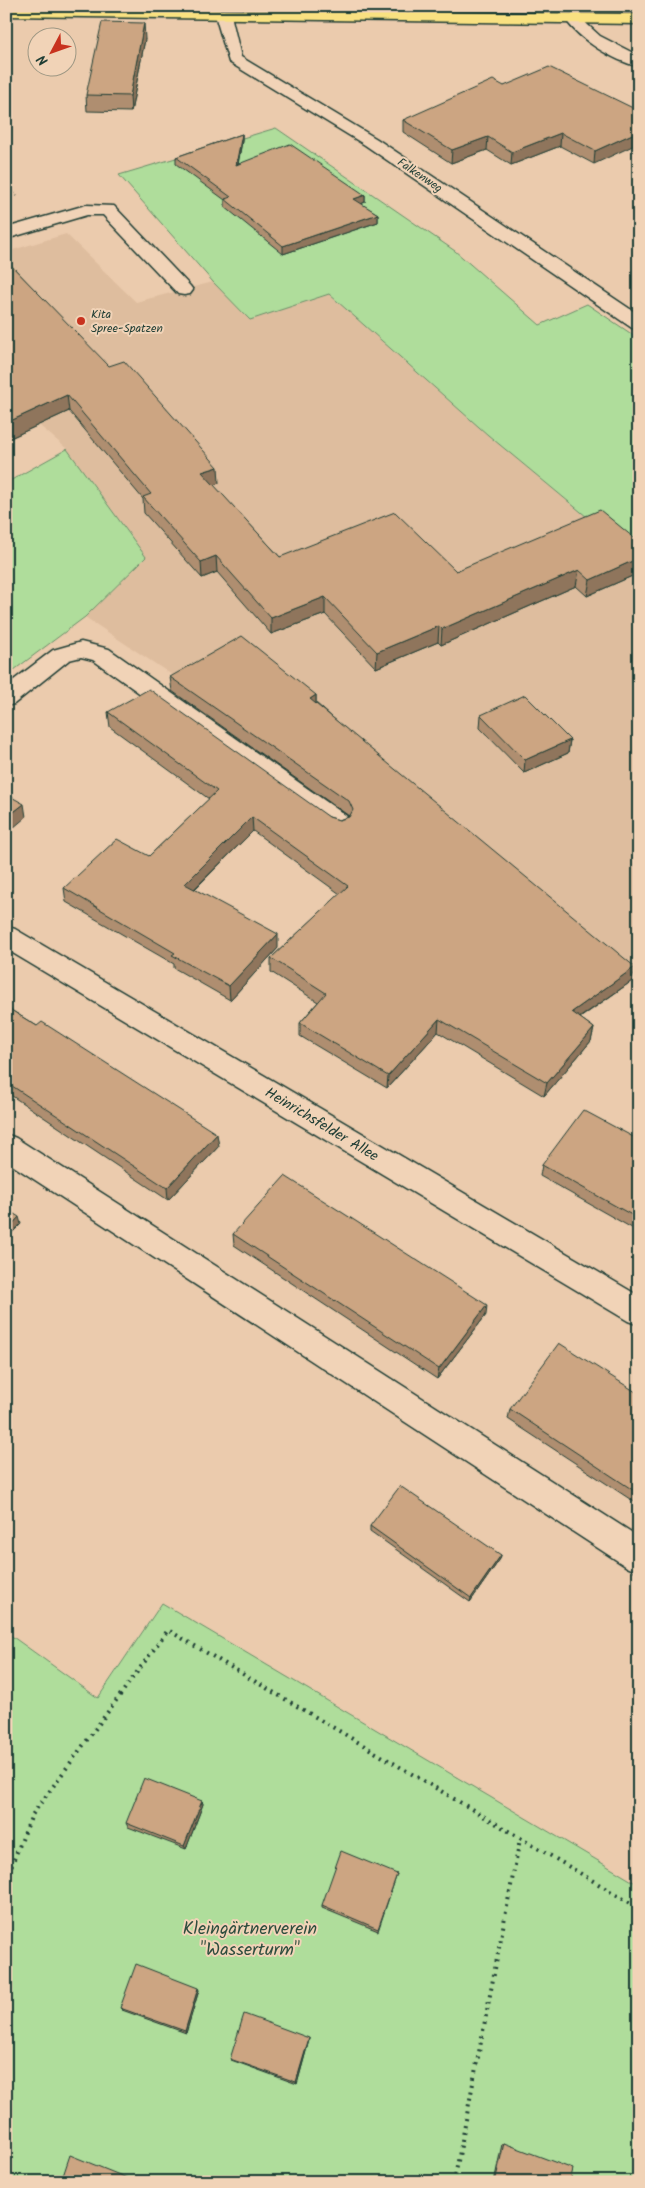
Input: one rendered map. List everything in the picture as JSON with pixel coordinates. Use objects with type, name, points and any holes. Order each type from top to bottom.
[{"type":"main road","points":[[6,12],[639,19]]},
{"type":"street","name":"Falkenweg","points":[[223,15],[234,58],[371,142],[639,324]]},
{"type":"street","points":[[572,19],[581,31],[593,39],[639,62]]},
{"type":"street","points":[[6,234],[86,210],[108,210],[184,290]]},
{"type":"street","points":[[6,698],[61,655],[80,649],[101,654],[339,823]]},
{"type":"street","name":"Heinrichsfelder Allee","points":[[6,936],[639,1312]]},
{"type":"street","points":[[6,1146],[639,1556]]},
{"type":"path","points":[[6,1879],[32,1815],[168,1630],[639,1908]]},
{"type":"path","points":[[454,2182],[520,1839]]},
{"type":"shaded area","points":[[66,234],[136,302],[213,282],[250,320],[329,294],[488,435],[639,560],[639,986],[85,617],[146,557],[67,449],[6,397],[6,252]]},
{"type":"green space","points":[[276,128],[455,251],[540,325],[587,304],[639,339],[639,560],[488,435],[329,294],[250,320],[213,282],[119,175]]},
{"type":"green space","points":[[67,449],[146,557],[85,617],[6,676],[6,483]]},
{"type":"green space","name":"Kleingärtnerverein \"Wasserturm\"","points":[[162,1603],[639,1885],[639,2182],[6,2182],[6,1632],[98,1698]]},
{"type":"building","points":[[102,22],[144,23],[130,96],[86,95]]},
{"type":"building","points":[[549,67],[639,111],[639,131],[595,151],[561,133],[512,152],[488,137],[452,150],[403,120],[493,80],[504,86]]},
{"type":"building","points":[[242,134],[236,165],[290,144],[365,195],[354,199],[378,214],[283,246],[225,199],[231,197],[176,157]]},
{"type":"building","points":[[6,260],[109,366],[124,361],[218,467],[202,472],[280,557],[395,512],[456,571],[600,510],[639,542],[639,558],[590,580],[579,570],[442,629],[439,626],[377,652],[325,597],[271,618],[216,556],[201,562],[143,497],[151,494],[67,395],[6,423]]},
{"type":"building","points":[[242,636],[316,695],[310,699],[635,967],[572,1012],[594,1028],[547,1083],[439,1019],[388,1076],[300,1023],[326,993],[271,958],[348,886],[252,817],[185,884],[278,934],[229,986],[172,955],[175,953],[64,888],[117,839],[149,856],[217,791],[108,712],[149,689],[329,817],[339,820],[349,817],[353,810],[349,801],[170,677]]},
{"type":"building","points":[[525,695],[570,740],[525,760],[481,715]]},
{"type":"building","points":[[6,794],[24,804],[6,818]]},
{"type":"building","points":[[6,1007],[37,1026],[42,1022],[217,1134],[167,1188],[6,1082]]},
{"type":"building","points":[[583,1110],[639,1140],[639,1219],[542,1165]]},
{"type":"building","points":[[285,1176],[487,1305],[439,1369],[233,1234]]},
{"type":"building","points":[[6,1209],[19,1217],[6,1231]]},
{"type":"building","points":[[559,1343],[639,1394],[639,1494],[510,1409]]},
{"type":"building","points":[[400,1486],[501,1555],[471,1598],[370,1526]]},
{"type":"building","points":[[144,1778],[202,1801],[184,1846],[126,1823]]},
{"type":"building","points":[[341,1851],[397,1874],[378,1929],[322,1905]]},
{"type":"building","points":[[136,1964],[198,1988],[185,2031],[120,2008]]},
{"type":"building","points":[[244,2014],[309,2038],[296,2082],[230,2059]]},
{"type":"building","points":[[504,2143],[573,2169],[570,2182],[495,2182]]},
{"type":"building","points":[[70,2155],[137,2182],[61,2182]]},
{"type":"place","name":"Kita Spree-Spatzen","points":[[81,321]]}]
